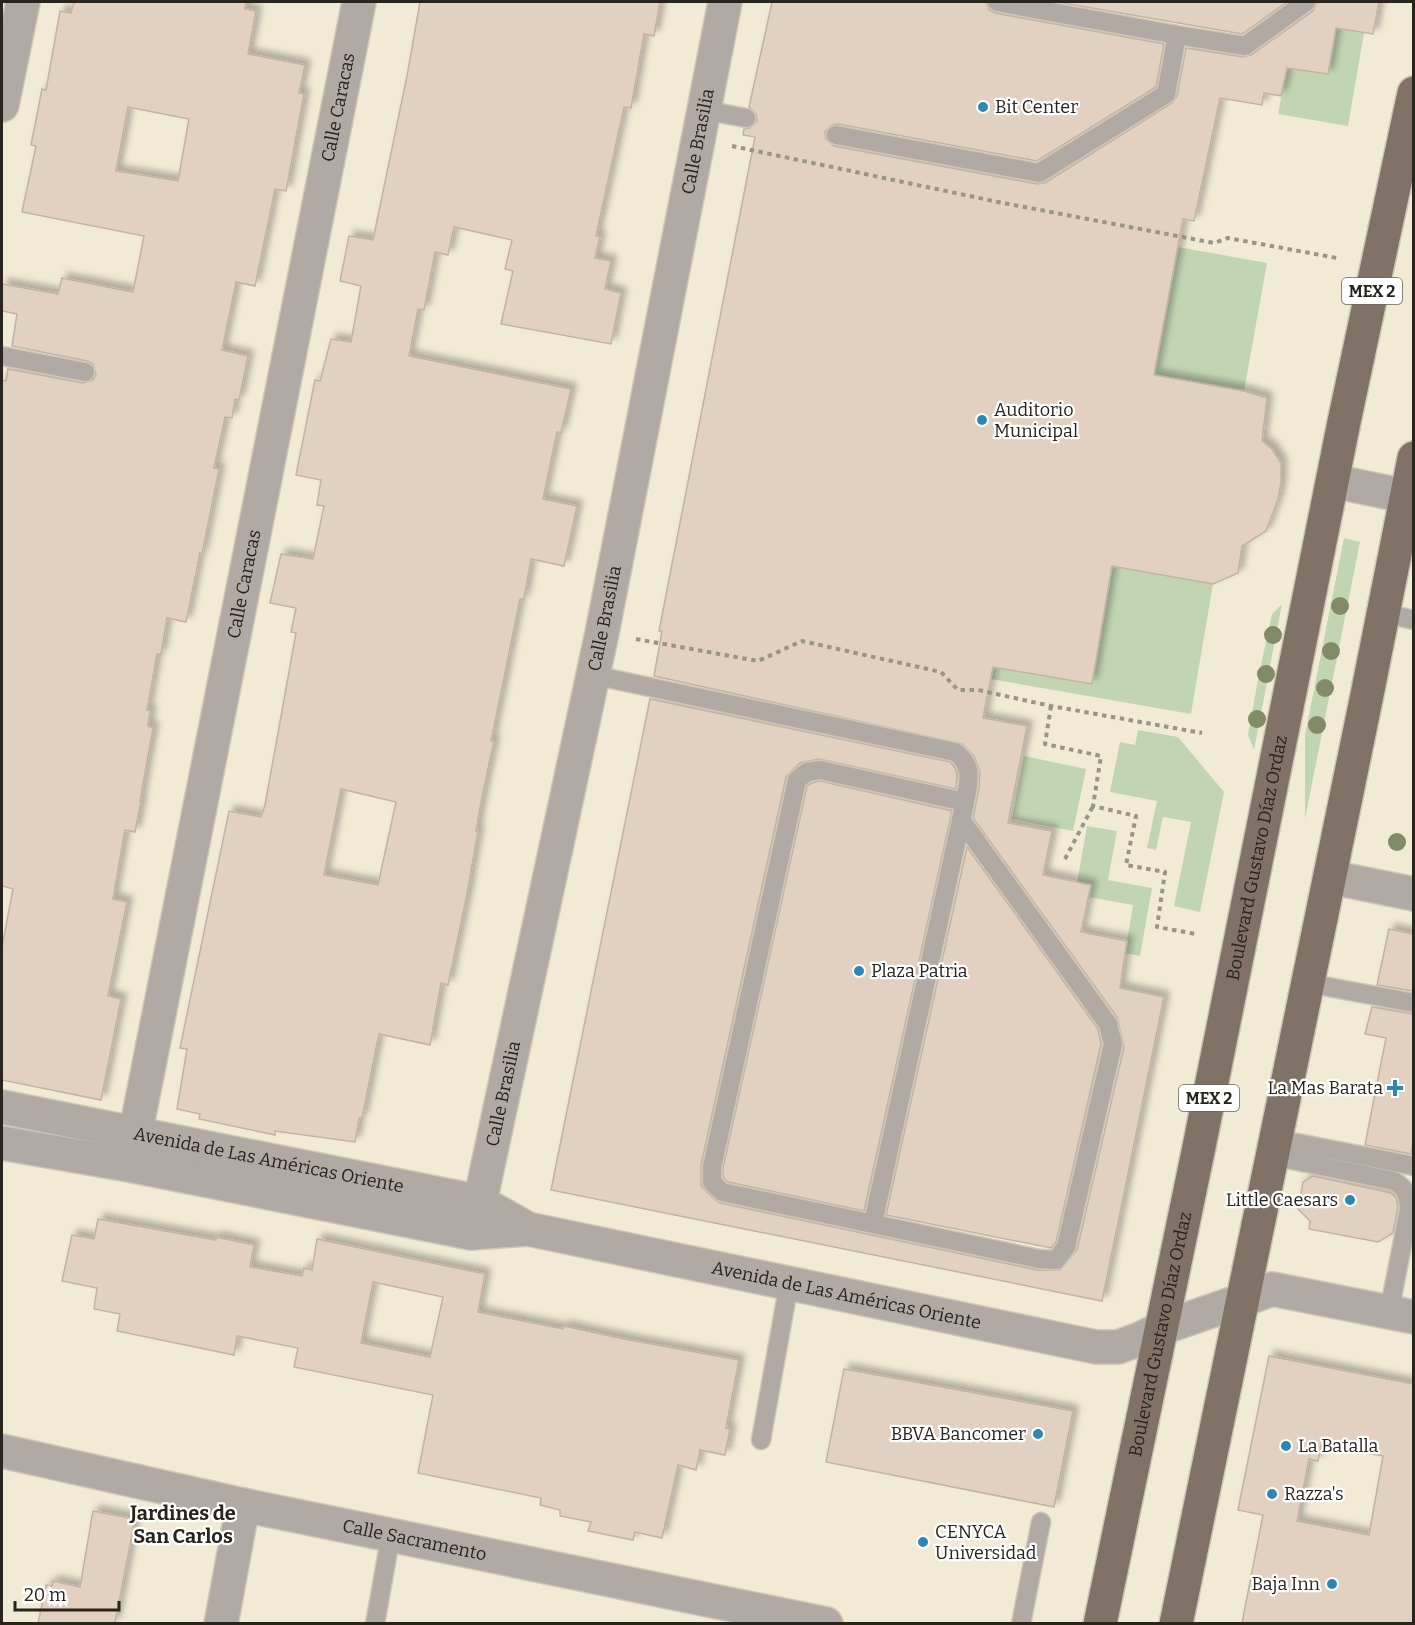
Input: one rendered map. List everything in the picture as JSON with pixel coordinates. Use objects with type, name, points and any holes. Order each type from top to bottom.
[{"type":"main road","name":"Boulevard Gustavo Díaz Ordaz","points":[[1100,1623],[1413,93]]},
{"type":"main road","points":[[1176,1623],[1330,877],[1398,617],[1413,458]]},
{"type":"street","points":[[2,105],[23,2]]},
{"type":"street","name":"Calle Caracas","points":[[129,1165],[359,2]]},
{"type":"street","name":"Calle Brasilia","points":[[476,1218],[602,633],[725,2]]},
{"type":"street","points":[[1333,481],[1410,497]]},
{"type":"street","points":[[1330,877],[1413,894]]},
{"type":"street","name":"Avenida de Las Américas Oriente","points":[[2,1107],[135,1132],[476,1218],[1096,1347],[1118,1347],[1162,1328],[1272,1289],[1401,1315]]},
{"type":"street","name":"Avenida de Las Américas Oriente","points":[[2,1143],[129,1165],[476,1218]]},
{"type":"street","name":"Calle Sacramento","points":[[2,1451],[243,1505],[826,1623]]},
{"type":"street","points":[[221,1623],[243,1505]]},
{"type":"lane","points":[[997,2],[1245,46],[1306,2]]},
{"type":"lane","points":[[836,135],[1039,173],[1166,94],[1177,35]]},
{"type":"lane","points":[[701,125],[746,118]]},
{"type":"lane","points":[[2,356],[85,372]]},
{"type":"lane","points":[[593,675],[955,752],[966,760],[970,778],[873,1223]]},
{"type":"lane","points":[[961,820],[1108,1024],[1113,1044],[1066,1246],[1056,1260],[1039,1259],[722,1192],[712,1182],[715,1156],[797,780],[807,772],[820,770],[965,802]]},
{"type":"lane","points":[[1307,983],[1413,1004]]},
{"type":"lane","points":[[1275,1147],[1413,1166]]},
{"type":"lane","points":[[1275,1147],[1394,1181],[1401,1185],[1409,1200],[1401,1315]]},
{"type":"lane","points":[[761,1440],[789,1282]]},
{"type":"lane","points":[[1021,1623],[1041,1522]]},
{"type":"lane","points":[[375,1623],[391,1534]]},
{"type":"path","points":[[701,125],[998,202],[1214,243],[1228,238],[1337,258]]},
{"type":"path","points":[[602,633],[758,661],[802,641],[941,672],[958,690],[978,690],[1051,706],[1202,733]]},
{"type":"path","points":[[1051,706],[1045,744],[1101,756],[1093,806],[1065,859]]},
{"type":"path","points":[[1093,806],[1136,816],[1126,865],[1166,872],[1157,927],[1196,934]]},
{"type":"green space","points":[[1336,28],[1364,33],[1348,126],[1278,114],[1287,68],[1328,74]]},
{"type":"green space","points":[[1178,247],[1267,263],[1244,391],[1154,375]]},
{"type":"green space","points":[[1344,538],[1360,542],[1305,819],[1305,735]]},
{"type":"green space","points":[[1112,566],[1213,584],[1191,714],[991,679],[993,667],[1092,684]]},
{"type":"green space","points":[[1282,604],[1254,750],[1248,735],[1259,674],[1272,614]]},
{"type":"green space","points":[[1138,730],[1178,737],[1224,792],[1200,912],[1174,906],[1191,822],[1163,817],[1156,850],[1147,848],[1157,801],[1110,792],[1120,742],[1135,745]]},
{"type":"green space","points":[[1024,756],[1086,769],[1073,831],[1012,819]]},
{"type":"green space","points":[[1087,826],[1117,831],[1108,880],[1152,888],[1140,956],[1125,953],[1133,905],[1088,897],[1090,885],[1077,883]]},
{"type":"building","points":[[74,2],[246,2],[245,9],[256,11],[248,54],[305,65],[299,93],[304,94],[286,191],[275,189],[255,286],[236,282],[222,350],[248,356],[239,400],[235,399],[232,418],[225,417],[214,468],[219,469],[186,622],[167,618],[161,654],[157,654],[147,710],[150,711],[148,726],[153,728],[141,801],[135,832],[125,830],[113,899],[127,902],[108,996],[121,999],[101,1100],[2,1080],[2,947],[13,889],[2,886],[2,380],[6,381],[8,369],[83,383],[93,380],[96,374],[93,364],[87,361],[12,346],[17,314],[2,311],[2,284],[58,294],[62,278],[133,292],[144,236],[22,212],[36,146],[31,145],[42,89],[46,90],[60,11],[71,13]],"holes":[[[128,107],[189,119],[178,181],[116,171]]]},
{"type":"building","points":[[420,2],[660,2],[654,36],[644,34],[631,108],[624,107],[596,236],[600,237],[595,258],[611,261],[605,289],[621,293],[611,344],[501,324],[513,271],[505,269],[512,240],[454,227],[448,255],[435,252],[424,310],[418,309],[409,356],[571,389],[561,433],[557,432],[543,499],[577,506],[564,566],[531,559],[524,599],[520,599],[491,741],[494,741],[476,831],[478,831],[467,894],[448,985],[441,983],[430,1045],[379,1034],[355,1142],[275,1131],[275,1135],[199,1119],[200,1114],[177,1109],[187,1049],[180,1048],[229,811],[261,817],[265,805],[296,633],[291,632],[296,608],[270,603],[281,554],[313,559],[324,506],[317,505],[321,480],[296,475],[315,380],[320,381],[331,339],[351,342],[361,286],[340,281],[349,236],[373,240]],"holes":[[[341,789],[396,802],[378,885],[324,875]]]},
{"type":"building","points":[[772,2],[986,2],[989,10],[995,13],[1164,44],[1156,87],[1037,161],[838,124],[832,125],[825,132],[826,139],[834,146],[1037,184],[1045,183],[1172,103],[1177,96],[1186,48],[1243,57],[1251,55],[1313,11],[1317,2],[1379,2],[1373,34],[1336,28],[1328,74],[1287,68],[1281,96],[1264,93],[1262,105],[1220,98],[1194,221],[1183,219],[1154,375],[1244,391],[1267,398],[1262,441],[1272,449],[1281,463],[1281,483],[1278,499],[1266,531],[1242,546],[1238,573],[1213,584],[1112,566],[1092,684],[993,667],[983,718],[1027,726],[1008,823],[1052,831],[1043,875],[1091,885],[1081,932],[1127,941],[1120,988],[1164,997],[1102,1301],[551,1190],[650,699],[950,762],[957,775],[956,789],[819,759],[800,763],[786,777],[701,1165],[701,1186],[715,1200],[720,1203],[1037,1270],[1060,1270],[1077,1250],[1124,1047],[1117,1017],[973,818],[980,772],[974,756],[962,744],[654,676],[662,631],[659,631],[755,137],[743,135],[744,129],[750,128],[757,121],[756,114],[749,107]]},
{"type":"building","points":[[1057,2],[1287,2],[1242,34]]},
{"type":"building","points":[[820,781],[952,811],[864,1211],[728,1182],[723,1177],[723,1168],[807,786]]},
{"type":"building","points":[[967,847],[1098,1029],[1101,1044],[1056,1242],[1051,1248],[886,1215]]},
{"type":"building","points":[[1389,929],[1413,934],[1413,991],[1377,985]]},
{"type":"building","name":"La Mas Barata","points":[[1372,1007],[1413,1014],[1413,1142],[1411,1154],[1365,1145],[1386,1038],[1365,1034]]},
{"type":"building","name":"Little Caesars","points":[[1313,1176],[1391,1193],[1396,1198],[1398,1206],[1393,1233],[1378,1242],[1309,1229],[1310,1221],[1298,1209],[1303,1182]]},
{"type":"building","points":[[98,1219],[216,1240],[216,1237],[254,1245],[250,1267],[302,1276],[304,1268],[312,1270],[317,1239],[485,1274],[478,1312],[739,1360],[726,1428],[730,1429],[725,1455],[700,1450],[696,1470],[678,1465],[662,1538],[635,1532],[633,1540],[588,1531],[591,1522],[560,1516],[560,1510],[540,1505],[541,1498],[418,1473],[433,1395],[294,1367],[298,1348],[237,1336],[234,1355],[117,1331],[120,1314],[94,1309],[97,1288],[62,1281],[72,1235],[94,1239]],"holes":[[[373,1282],[443,1297],[430,1357],[361,1343]]]},
{"type":"building","points":[[1269,1356],[1413,1384],[1413,1623],[1242,1623],[1263,1515],[1238,1510]],"holes":[[[1321,1445],[1383,1456],[1369,1535],[1297,1521],[1309,1459],[1318,1461]]]},
{"type":"building","points":[[844,1369],[1073,1411],[1054,1507],[826,1462]]},
{"type":"building","points":[[93,1511],[135,1519],[115,1623],[38,1623],[46,1585],[52,1586],[53,1581],[80,1587]]},
{"type":"place","name":"Bit Center","points":[[983,107]]},
{"type":"place","name":"Auditorio Municipal","points":[[982,420]]},
{"type":"place","name":"Plaza Patria","points":[[859,971]]},
{"type":"place","name":"La Mas Barata","points":[[1395,1088]]},
{"type":"place","name":"Little Caesars","points":[[1350,1200]]},
{"type":"place","name":"BBVA Bancomer","points":[[1038,1434]]},
{"type":"place","name":"La Batalla","points":[[1286,1446]]},
{"type":"place","name":"Razza's","points":[[1272,1494]]},
{"type":"place","name":"CENYCA Universidad","points":[[923,1542]]},
{"type":"place","name":"Baja Inn","points":[[1332,1584]]},
{"type":"district","name":"Jardines de San Carlos","points":[[183,1524]]}]
